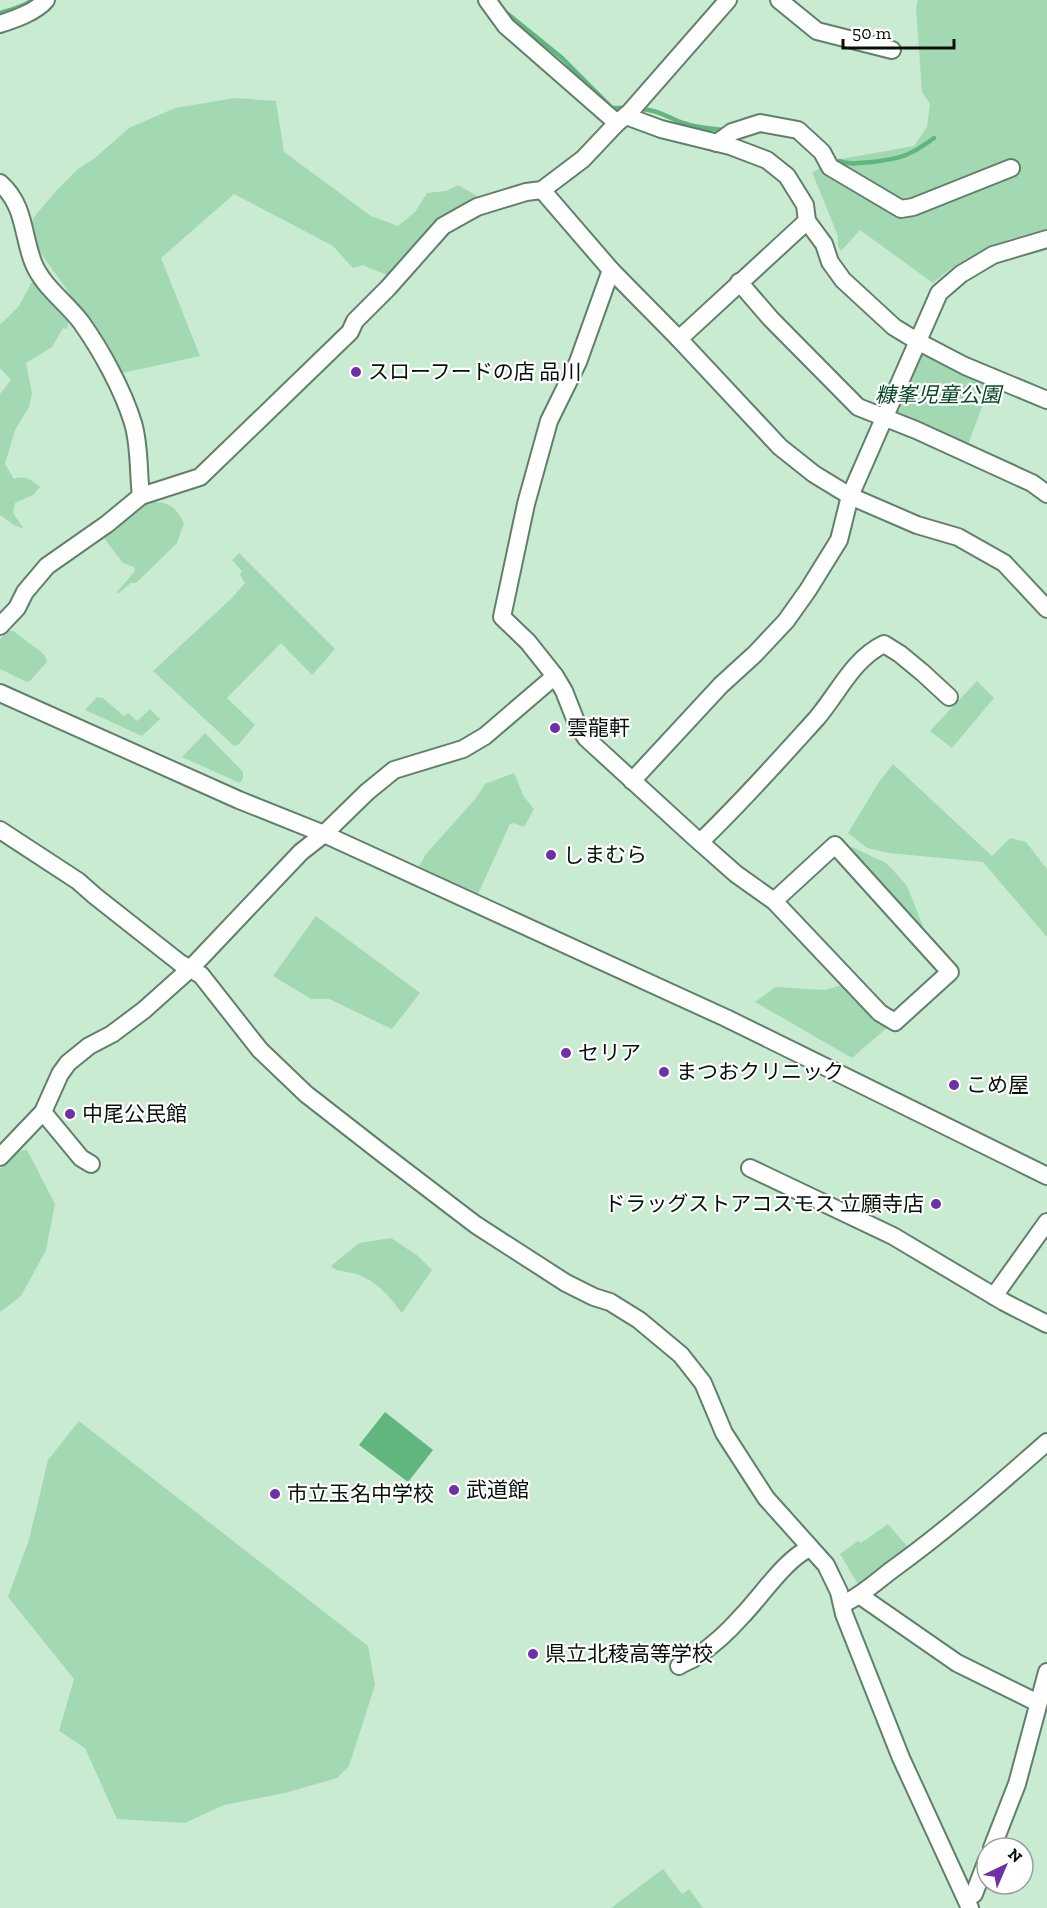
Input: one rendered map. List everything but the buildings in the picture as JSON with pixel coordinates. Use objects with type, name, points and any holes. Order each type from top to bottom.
[{"type":"street","points":[[0,24],[43,4],[46,0]]},
{"type":"street","points":[[487,0],[506,26],[624,117],[717,143],[766,160],[788,177],[805,205],[807,221],[824,244],[830,262],[843,280],[894,327],[965,366],[1047,400]]},
{"type":"street","points":[[0,626],[17,608],[25,592],[47,566],[107,524],[141,496],[200,477],[350,332],[356,321],[444,226],[477,207],[526,192],[542,190],[583,159],[642,99],[728,0]]},
{"type":"street","points":[[779,0],[817,31],[892,50]]},
{"type":"street","points":[[717,143],[732,132],[760,123],[798,130],[822,152],[830,167],[901,209],[913,207],[1011,168]]},
{"type":"street","points":[[0,183],[9,191],[22,216],[33,262],[45,282],[74,313],[94,340],[116,382],[134,424],[141,496]]},
{"type":"street","points":[[542,190],[611,270],[780,447],[814,474],[850,496],[917,525],[958,537],[1004,563],[1045,604]]},
{"type":"street","points":[[679,339],[807,221]]},
{"type":"street","points":[[632,781],[714,693],[786,621],[808,590],[839,540],[850,496],[939,293],[961,274],[993,255],[1047,239]]},
{"type":"street","points":[[611,270],[578,362],[549,421],[526,504],[502,617],[528,642],[555,676],[586,738],[736,874],[774,901],[880,1013],[896,1022],[950,972],[835,845],[774,901]]},
{"type":"street","points":[[739,282],[771,319],[858,407],[916,430],[1032,483],[1047,494]]},
{"type":"street","points":[[700,842],[818,716],[857,663],[873,650],[884,644],[900,654],[949,697]]},
{"type":"street","points":[[0,1157],[43,1112],[60,1074],[68,1064],[88,1046],[112,1034],[144,1010],[191,968],[301,852],[324,834],[367,792],[394,770],[470,745],[495,728],[555,676]]},
{"type":"street","points":[[0,693],[239,800],[324,834],[726,1018],[1047,1176]]},
{"type":"street","points":[[0,830],[78,880],[180,963],[201,975],[260,1050],[306,1094],[476,1225],[566,1283],[610,1302],[639,1320],[681,1355],[703,1383],[724,1433],[766,1498],[826,1565],[902,1758],[968,1903]]},
{"type":"street","points":[[43,1112],[81,1158],[91,1164]]},
{"type":"street","points":[[750,1168],[893,1236],[994,1296],[1047,1324]]},
{"type":"street","points":[[994,1296],[1047,1222]]},
{"type":"street","points":[[843,1604],[859,1595],[910,1557],[997,1487],[1047,1442]]},
{"type":"street","points":[[680,1666],[716,1641],[802,1551],[810,1548]]},
{"type":"street","points":[[859,1595],[957,1664],[1038,1703]]},
{"type":"street","points":[[997,1836],[1017,1784],[1047,1672]]},
{"type":"green space","points":[[918,0],[1047,0],[1047,229],[987,248],[960,262],[933,283],[860,230],[841,251],[838,246],[838,236],[812,172],[841,159],[914,146],[927,127],[930,104],[922,92],[916,8]]},
{"type":"green space","points":[[235,98],[276,101],[284,152],[371,216],[398,226],[415,212],[427,193],[446,191],[458,185],[479,197],[443,218],[389,277],[363,265],[353,268],[333,246],[234,194],[161,258],[200,356],[122,373],[109,349],[30,238],[33,218],[78,169],[95,158],[129,128],[175,108]]},
{"type":"green space","points":[[34,278],[69,320],[67,329],[63,328],[52,347],[26,363],[32,393],[29,407],[15,430],[5,464],[14,479],[25,478],[40,487],[33,495],[15,503],[13,513],[24,529],[0,515],[0,394],[11,380],[0,368],[0,323],[19,306]]},
{"type":"green space","name":"糠峯児童公園","points":[[916,349],[992,380],[966,446],[897,415],[896,409]]},
{"type":"green space","points":[[146,502],[169,505],[184,523],[177,543],[136,583],[131,583],[119,593],[117,592],[135,571],[134,567],[123,563],[103,537],[105,533]]},
{"type":"green space","points":[[239,553],[335,649],[312,675],[281,643],[227,698],[255,725],[239,744],[234,746],[153,671],[232,598],[245,583],[240,575],[242,571],[232,560]]},
{"type":"green space","points":[[8,631],[13,631],[45,656],[47,662],[30,681],[27,682],[0,669],[0,639]]},
{"type":"green space","points":[[977,681],[994,698],[952,748],[930,731]]},
{"type":"green space","points":[[97,697],[103,698],[124,716],[128,713],[137,721],[150,709],[160,719],[142,736],[85,710]]},
{"type":"green space","points":[[205,733],[243,772],[240,783],[182,757]]},
{"type":"green space","points":[[893,764],[992,856],[1010,838],[1026,842],[1047,869],[1047,937],[983,862],[889,853],[867,848],[848,833],[879,782]]},
{"type":"green space","points":[[514,773],[524,797],[534,809],[524,827],[510,824],[477,896],[417,870],[426,854],[476,798],[485,784]]},
{"type":"green space","points":[[852,847],[886,863],[892,869],[907,886],[923,926],[918,928],[848,850]]},
{"type":"green space","points":[[316,916],[420,993],[392,1029],[329,999],[311,999],[273,976]]},
{"type":"green space","points":[[845,984],[889,1026],[852,1058],[755,1002],[776,987],[825,990]]},
{"type":"green space","points":[[27,1150],[55,1204],[46,1250],[21,1296],[0,1312],[0,1169],[17,1151]]},
{"type":"green space","points":[[391,1238],[418,1256],[432,1270],[402,1313],[388,1295],[373,1282],[331,1266],[359,1243]]},
{"type":"green space","points":[[79,1421],[368,1646],[375,1685],[349,1766],[337,1778],[285,1793],[224,1805],[185,1823],[117,1819],[85,1748],[59,1731],[74,1679],[8,1597],[29,1540],[48,1460]]},
{"type":"green space","points":[[888,1524],[911,1551],[859,1586],[840,1554],[858,1541],[861,1543]]},
{"type":"green space","points":[[663,1869],[682,1894],[689,1889],[703,1908],[611,1908]]},
{"type":"shaded area","points":[[385,1412],[433,1450],[408,1482],[359,1445]]},
{"type":"waterway","points":[[0,13],[21,7],[32,0]]},
{"type":"waterway","points":[[504,11],[562,58],[612,108],[626,108]]},
{"type":"waterway","points":[[640,109],[658,112],[691,125],[724,130]]},
{"type":"waterway","points":[[839,161],[859,163],[898,158],[934,138]]},
{"type":"place","name":"スローフードの店 品川","points":[[356,372]]},
{"type":"place","name":"雲龍軒","points":[[555,728]]},
{"type":"place","name":"しまむら","points":[[551,855]]},
{"type":"place","name":"セリア","points":[[566,1053]]},
{"type":"place","name":"まつおクリニック","points":[[664,1072]]},
{"type":"place","name":"こめ屋","points":[[954,1085]]},
{"type":"place","name":"中尾公民館","points":[[70,1114]]},
{"type":"place","name":"ドラッグストアコスモス 立願寺店","points":[[936,1204]]},
{"type":"place","name":"武道館","points":[[454,1490]]},
{"type":"place","name":"市立玉名中学校","points":[[275,1494]]},
{"type":"place","name":"県立北稜高等学校","points":[[533,1654]]}]
